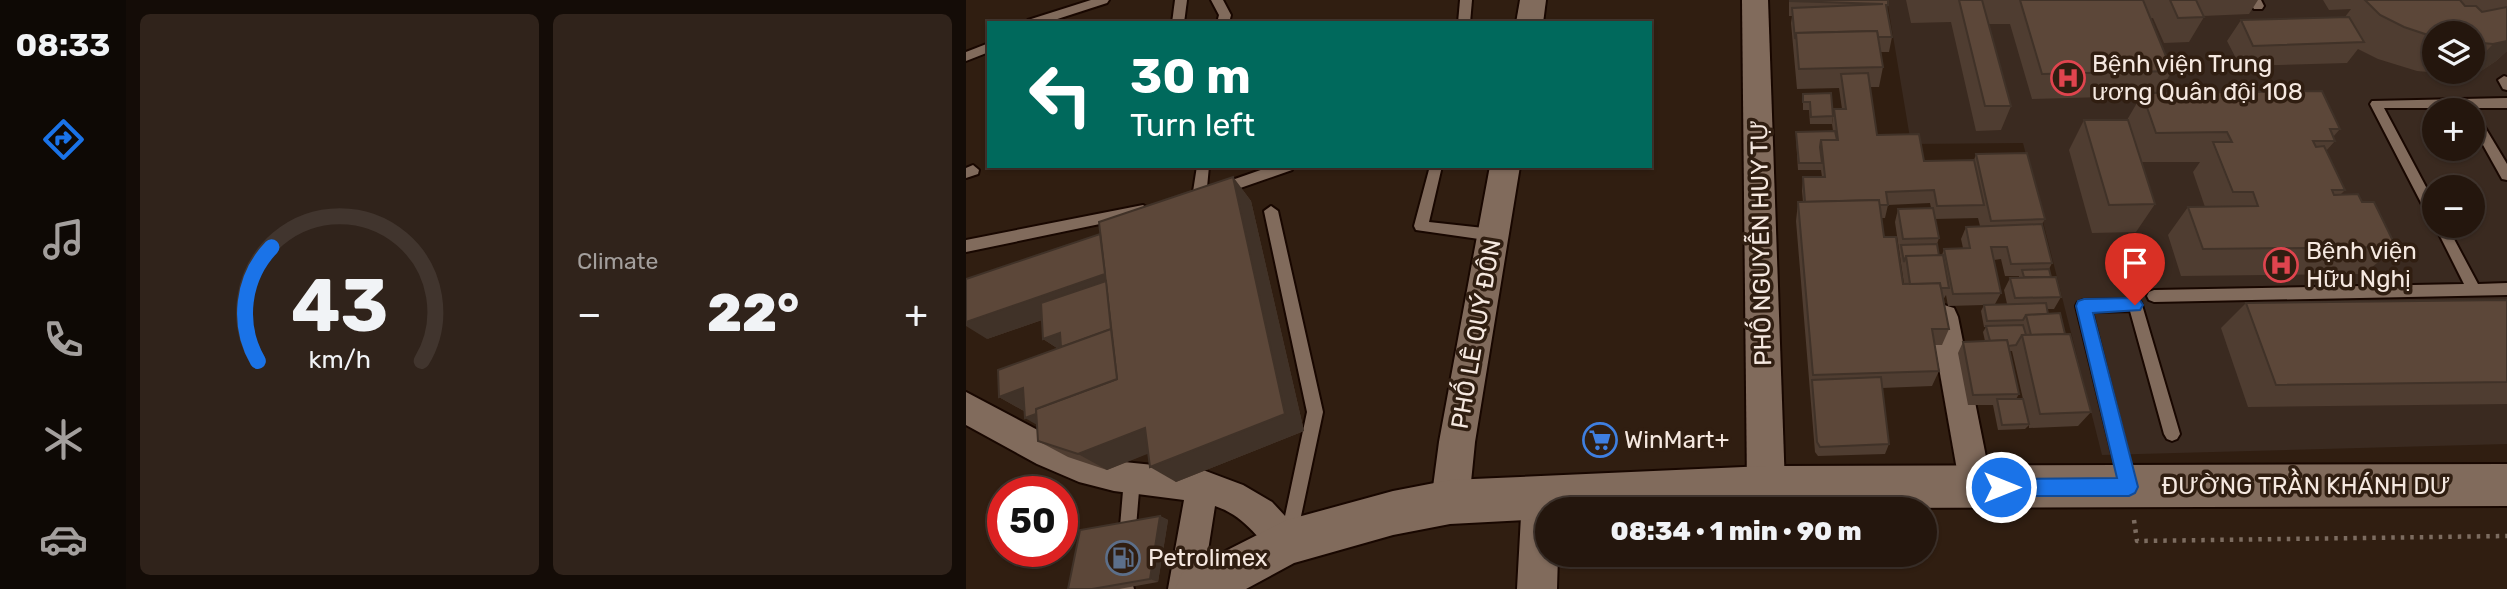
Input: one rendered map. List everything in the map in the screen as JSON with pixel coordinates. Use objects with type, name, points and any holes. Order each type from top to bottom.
[{"type":"main road","name":"ĐƯỜNG TRẦN KHÁNH DƯ","points":[[1560,497],[1766,486],[2507,485]]},
{"type":"main road","name":"ĐƯỜNG TRẦN KHÁNH DƯ","points":[[1198,589],[1287,544],[1393,513],[1450,502],[1535,498]]},
{"type":"street","points":[[1529,21],[1533,0]]},
{"type":"street","name":"PHỐ NGUYỄN HUY TỰ","points":[[1755,0],[1766,486]]},
{"type":"street","name":"PHỐ LÊ QUÝ ĐÔN","points":[[1450,502],[1457,442],[1505,168]]},
{"type":"street","points":[[1944,317],[1976,487]]},
{"type":"street","points":[[966,407],[974,414],[1062,460],[1094,472],[1132,479],[1203,485],[1252,506],[1287,544]]},
{"type":"street","points":[[1185,589],[1203,485]]},
{"type":"street","points":[[1537,589],[1538,567]]},
{"type":"lane","points":[[1038,21],[1103,0]]},
{"type":"lane","points":[[1178,21],[1181,0]]},
{"type":"lane","points":[[1217,0],[1224,15],[1223,21]]},
{"type":"lane","points":[[1464,21],[1466,0]]},
{"type":"lane","points":[[966,57],[987,48]]},
{"type":"lane","points":[[2485,105],[2507,103]]},
{"type":"lane","points":[[2422,106],[2376,104],[2422,192]]},
{"type":"lane","points":[[2485,137],[2507,175]]},
{"type":"lane","points":[[1202,168],[1192,200],[1280,168]]},
{"type":"lane","points":[[1436,168],[1421,226],[1493,235]]},
{"type":"lane","points":[[966,246],[1158,207]]},
{"type":"lane","points":[[1271,211],[1315,412],[1287,544]]},
{"type":"lane","points":[[2446,238],[2474,290]]},
{"type":"lane","points":[[2154,296],[2507,289]]},
{"type":"lane","points":[[2129,487],[2084,306],[2135,305],[2172,435]]},
{"type":"lane","points":[[1128,527],[1132,479]]},
{"type":"path","points":[[2129,487],[2137,541],[2507,536]]},
{"type":"shaded area","name":"Bệnh viện Hữu Nghị","points":[[1887,0],[2507,0],[2507,444],[2102,455],[2023,143],[1911,144]]},
{"type":"building","points":[[1790,0],[1888,0],[1886,5],[1892,37],[1878,37],[1877,31],[1796,33],[1795,39],[1792,8],[1883,4]]},
{"type":"building","points":[[1959,0],[1982,0],[2011,106],[1985,106]]},
{"type":"building","points":[[2020,0],[2143,0],[2172,71],[2042,74]]},
{"type":"building","points":[[2170,0],[2196,0],[2204,17],[2178,18]]},
{"type":"building","points":[[2365,0],[2460,0],[2465,6],[2476,6],[2482,12],[2507,7],[2507,41],[2485,43],[2485,21],[2422,21],[2422,33],[2380,15]]},
{"type":"building","points":[[2349,17],[2364,42],[2253,46],[2241,20]]},
{"type":"building","points":[[1877,31],[1883,67],[1799,69],[1796,33]]},
{"type":"building","points":[[1868,73],[1877,135],[1919,134],[1924,161],[1974,160],[1984,205],[1937,206],[1934,190],[1886,192],[1888,205],[1879,205],[1879,200],[1805,202],[1803,177],[1825,177],[1821,140],[1838,140],[1834,109],[1846,109],[1841,74]]},
{"type":"building","points":[[2322,91],[2340,129],[2330,129],[2335,141],[2313,141],[2316,147],[2324,146],[2345,190],[2332,190],[2334,195],[2358,194],[2362,202],[2374,202],[2396,247],[2203,249],[2188,207],[2258,206],[2253,192],[2233,192],[2213,142],[2232,142],[2227,132],[2156,133],[2142,93]]},
{"type":"building","points":[[1831,93],[1833,116],[1811,117],[1810,102],[1803,102],[1803,94]]},
{"type":"building","points":[[2084,120],[2128,120],[2155,204],[2109,205]]},
{"type":"building","points":[[1835,131],[1837,140],[1821,140],[1822,163],[1799,163],[1796,132]]},
{"type":"building","points":[[2027,153],[2045,219],[1991,221],[1976,154]]},
{"type":"building","points":[[1233,177],[1285,414],[1150,467],[1145,428],[1078,454],[1038,441],[1036,409],[1117,379],[1099,222]]},
{"type":"building","points":[[1879,200],[1884,237],[1896,237],[1903,284],[1940,283],[1949,329],[1932,329],[1939,371],[1813,375],[1798,202]]},
{"type":"building","points":[[1933,208],[1939,238],[1903,239],[1898,209]]},
{"type":"building","points":[[2042,224],[2052,263],[2011,264],[2007,247],[1991,247],[2001,293],[1953,294],[1944,249],[1970,248],[1966,227]]},
{"type":"building","points":[[1100,234],[1105,274],[966,322],[966,279]]},
{"type":"building","points":[[1937,244],[1939,256],[1906,256],[1904,262],[1901,245]]},
{"type":"building","points":[[1943,255],[1949,288],[1941,288],[1940,283],[1910,284],[1906,256]]},
{"type":"building","points":[[2049,269],[2051,277],[2024,277],[2022,270]]},
{"type":"building","points":[[2056,277],[2061,297],[2015,298],[2010,278]]},
{"type":"building","points":[[1106,281],[1111,329],[1061,347],[1060,333],[1043,339],[1041,303]]},
{"type":"building","points":[[2507,300],[2507,382],[2276,385],[2246,303]]},
{"type":"building","points":[[2046,303],[2048,314],[2026,315],[2023,320],[1987,321],[1984,305]]},
{"type":"building","points":[[2060,313],[2065,334],[2031,335],[2026,315]]},
{"type":"building","points":[[2023,325],[2026,335],[2022,335],[2016,345],[2008,346],[2007,340],[1990,341],[1986,326]]},
{"type":"building","points":[[1111,329],[1117,379],[1036,409],[1036,414],[1025,418],[1023,388],[999,397],[998,370]]},
{"type":"building","points":[[2070,334],[2091,412],[2040,414],[2022,335]]},
{"type":"building","points":[[2007,340],[2019,394],[1973,395],[1963,342]]},
{"type":"building","points":[[1881,377],[1889,444],[1820,447],[1817,442],[1812,380]]},
{"type":"building","points":[[1997,399],[2023,399],[2029,424],[2002,425]]},
{"type":"building","name":"Petrolimex","points":[[1160,516],[1150,579],[1092,589],[1068,589],[1072,567],[1078,567],[1080,530]]},
{"type":"place","name":"Bệnh viện Trung ương Quân đội 108","points":[[2068,78]]},
{"type":"place","name":"Bệnh viện Hữu Nghị","points":[[2281,265]]},
{"type":"place","name":"WinMart+","points":[[1600,440]]},
{"type":"place","name":"Petrolimex","points":[[1123,558]]},
{"type":"route","points":[[2001,487],[2129,487],[2084,306],[2135,305]]}]
